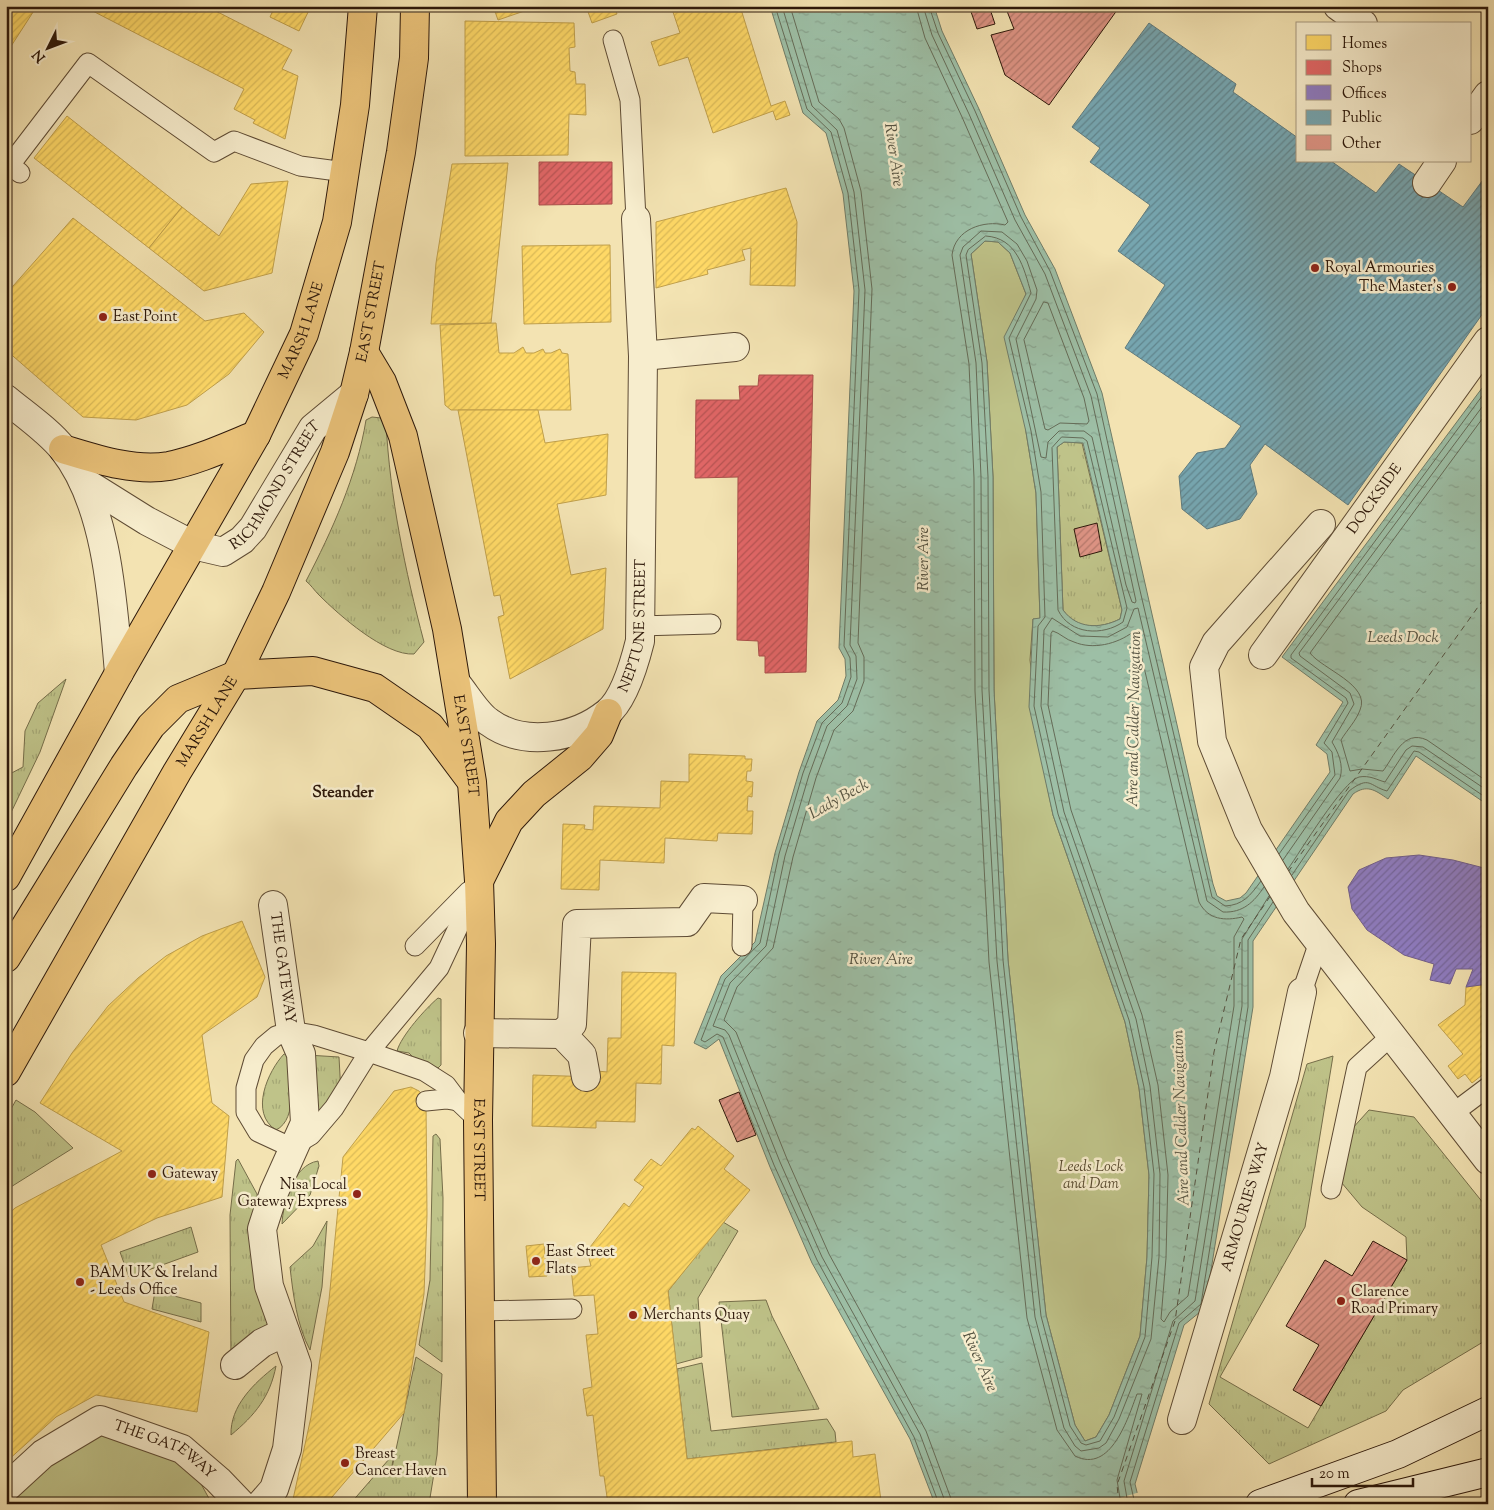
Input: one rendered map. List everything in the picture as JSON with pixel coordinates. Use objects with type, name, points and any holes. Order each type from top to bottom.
[{"type":"highway","points":[[344,172],[355,105],[363,6]]},
{"type":"highway","name":"EAST STREET","points":[[415,6],[414,58],[401,152],[364,352],[382,382],[403,436],[447,629],[472,782],[479,882],[478,1120],[482,1311],[482,1504]]},
{"type":"highway","name":"MARSH LANE","points":[[6,877],[119,673],[256,435],[304,334],[337,222],[344,172]]},
{"type":"highway","name":"MARSH LANE","points":[[6,1072],[177,772],[236,675],[287,567],[335,452],[354,394],[364,352]]},
{"type":"highway","points":[[63,449],[98,460],[132,466],[168,466],[206,455],[256,435]]},
{"type":"highway","points":[[6,958],[124,766],[151,726],[178,699],[236,675],[313,671],[375,688],[430,726],[472,782]]},
{"type":"highway","points":[[479,882],[510,821],[534,794],[580,757],[599,735],[608,713]]},
{"type":"street","points":[[1338,6],[1360,22]]},
{"type":"street","name":"NEPTUNE STREET","points":[[457,684],[488,722],[518,736],[539,738],[560,734],[585,725],[608,713],[627,684],[640,641],[643,356],[636,219]]},
{"type":"street","name":"DOCKSIDE","points":[[1263,655],[1488,341]]},
{"type":"street","points":[[643,356],[735,347]]},
{"type":"street","name":"RICHMOND STREET","points":[[84,482],[146,521],[193,545],[223,552],[242,540],[254,528],[313,428],[354,394]]},
{"type":"street","name":"RICHMOND STREET","points":[[6,398],[63,449],[84,482],[109,572],[119,673]]},
{"type":"street","points":[[1321,524],[1216,643],[1204,666],[1212,741],[1248,830],[1296,912],[1488,1160]]},
{"type":"street","points":[[478,1033],[562,1034],[572,1024],[577,924],[687,922],[704,898],[743,900]]},
{"type":"street","name":"THE GATEWAY","points":[[261,1504],[274,1489],[287,1449],[297,1364],[269,1286],[262,1229],[274,1192],[305,1123],[301,1054],[291,1031],[273,905]]},
{"type":"street","name":"ARMOURIES WAY","points":[[1182,1420],[1284,1077],[1302,992]]},
{"type":"street","points":[[562,1034],[582,1056],[586,1077]]},
{"type":"street","points":[[235,1365],[262,1343],[285,1332]]},
{"type":"street","points":[[1260,1504],[1398,1454],[1488,1411]]},
{"type":"street","name":"THE GATEWAY","points":[[6,1488],[43,1454],[100,1420],[182,1449],[218,1480],[241,1504]]},
{"type":"street","points":[[1358,1504],[1488,1472]]},
{"type":"lane","points":[[613,40],[630,100],[636,219]]},
{"type":"lane","points":[[20,173],[10,165],[88,63],[214,152],[234,141],[300,166],[344,172]]},
{"type":"lane","points":[[639,626],[711,624]]},
{"type":"lane","points":[[415,946],[479,882]]},
{"type":"lane","name":"THE GATEWAY","points":[[478,1120],[458,1101],[446,1086],[424,1071],[369,1052],[314,1035],[291,1031],[276,1036],[264,1046],[254,1060],[246,1088],[246,1112],[258,1132],[273,1141],[286,1145],[296,1144],[311,1135],[334,1108],[369,1052],[439,968],[479,882]]},
{"type":"lane","points":[[742,946],[743,900]]},
{"type":"lane","points":[[1302,992],[1319,942]]},
{"type":"lane","points":[[1331,1190],[1346,1110],[1357,1067],[1391,1036]]},
{"type":"lane","points":[[1452,1114],[1488,1087]]},
{"type":"lane","points":[[426,1101],[446,1099],[458,1101]]},
{"type":"lane","points":[[482,1311],[572,1309]]},
{"type":"green space","name":"Leeds Lock and Dam","points":[[985,241],[998,242],[1010,253],[1026,294],[1020,308],[1026,432],[1036,493],[1040,619],[1033,619],[1030,660],[1043,766],[1053,815],[1125,1022],[1139,1088],[1149,1175],[1147,1257],[1140,1336],[1109,1415],[1096,1437],[1085,1441],[1075,1425],[1046,1315],[1008,960],[994,690],[993,477],[987,362],[971,254]]},
{"type":"green space","points":[[372,417],[381,418],[386,423],[391,479],[399,534],[424,642],[414,654],[402,653],[363,633],[338,613],[306,581],[325,543],[350,482],[366,420]]},
{"type":"green space","points":[[1064,442],[1082,443],[1122,610],[1120,619],[1105,625],[1089,626],[1082,624],[1069,617],[1063,610],[1057,447]]},
{"type":"green space","points":[[66,679],[40,752],[6,823],[6,776],[23,767],[25,731],[38,703]]},
{"type":"green space","points":[[438,998],[441,999],[441,1065],[438,1068],[415,1059],[409,1053],[397,1051],[409,1030]]},
{"type":"green space","points":[[284,1054],[288,1054],[291,1084],[290,1106],[288,1116],[276,1130],[268,1123],[262,1103],[267,1081]]},
{"type":"green space","points":[[307,1055],[339,1057],[341,1094],[319,1120]]},
{"type":"green space","points":[[1333,1056],[1305,1227],[1220,1377],[1308,1428],[1407,1260],[1406,1237],[1362,1207],[1341,1182],[1351,1130],[1369,1110],[1414,1117],[1488,1209],[1488,1339],[1403,1390],[1386,1411],[1269,1464],[1209,1404],[1307,1064]]},
{"type":"green space","points":[[16,1100],[35,1112],[73,1148],[6,1190],[6,1118]]},
{"type":"green space","points":[[436,1134],[440,1139],[443,1198],[442,1362],[419,1345],[430,1280],[433,1136]]},
{"type":"green space","points":[[238,1159],[257,1194],[261,1301],[268,1324],[252,1336],[231,1365],[230,1215],[236,1161]]},
{"type":"green space","points":[[318,1161],[319,1166],[310,1195],[282,1224],[287,1196],[296,1177],[309,1164]]},
{"type":"green space","points":[[327,1221],[322,1287],[310,1350],[299,1320],[290,1267],[313,1246]]},
{"type":"green space","points":[[723,1222],[738,1231],[698,1298],[702,1357],[676,1364],[668,1291]]},
{"type":"green space","points":[[191,1227],[198,1252],[129,1277],[120,1252]]},
{"type":"green space","points":[[155,1291],[201,1303],[201,1322],[152,1309]]},
{"type":"green space","points":[[766,1300],[772,1316],[819,1409],[732,1417],[719,1302]]},
{"type":"green space","points":[[416,1357],[442,1374],[437,1455],[429,1504],[350,1504],[390,1458],[393,1460],[390,1477]]},
{"type":"green space","points":[[702,1363],[711,1431],[827,1419],[835,1432],[836,1442],[687,1459],[677,1369]]},
{"type":"green space","points":[[276,1366],[270,1387],[260,1405],[231,1435],[232,1424],[239,1405],[252,1388]]},
{"type":"green space","points":[[100,1420],[182,1449],[212,1504],[6,1504],[6,1488]]},
{"type":"water","points":[[770,6],[934,6],[942,31],[979,109],[1025,215],[1055,269],[1102,393],[1213,884],[1217,896],[1226,901],[1240,898],[1246,893],[1330,772],[1327,754],[1316,745],[1343,702],[1282,657],[1488,380],[1488,805],[1416,756],[1388,799],[1371,789],[1363,789],[1353,794],[1253,941],[1253,1007],[1205,1308],[1184,1325],[1135,1484],[1140,1504],[935,1504],[910,1439],[812,1263],[770,1167],[719,1039],[706,1049],[694,1043],[721,976],[755,942],[775,853],[799,772],[817,721],[838,700],[846,676],[845,659],[839,648],[854,291],[843,194],[826,133],[803,113]],"holes":[[[985,241],[998,242],[1010,253],[1026,294],[1004,337],[1026,432],[1036,493],[1040,618],[1033,619],[1029,707],[1053,815],[1125,1022],[1139,1088],[1149,1175],[1147,1257],[1140,1336],[1109,1415],[1096,1437],[1085,1441],[1075,1425],[1046,1315],[1008,960],[994,690],[993,477],[987,362],[971,254]],[[1064,442],[1083,443],[1122,610],[1120,619],[1097,626],[1075,621],[1063,610],[1057,447]]]},
{"type":"pier","points":[[1140,1492],[1142,1504],[1099,1504]]},
{"type":"building: Homes","points":[[6,6],[37,6],[6,54]]},
{"type":"building: Homes","points":[[83,6],[206,6],[292,50],[282,69],[298,76],[285,139],[253,123],[255,120],[234,109],[244,89]]},
{"type":"building: Homes","points":[[275,6],[311,6],[299,31],[270,17]]},
{"type":"building: Homes","points":[[493,6],[539,6],[498,20]]},
{"type":"building: Homes","points":[[586,6],[614,6],[617,14],[592,23]]},
{"type":"building: Homes","points":[[671,6],[740,6],[771,106],[785,101],[790,115],[776,120],[773,111],[713,133],[688,57],[659,66],[651,42],[680,33]]},
{"type":"building: Homes","points":[[465,21],[574,23],[575,47],[569,48],[570,71],[575,72],[576,84],[585,84],[586,115],[569,114],[568,155],[465,156]]},
{"type":"building: Homes","points":[[67,116],[182,207],[149,248],[34,158]]},
{"type":"building: Homes","points":[[508,163],[491,323],[431,324],[436,263],[452,164]]},
{"type":"building: Homes","points":[[288,181],[272,273],[204,291],[149,248],[182,207],[219,236],[251,184]]},
{"type":"building: Homes","points":[[786,188],[797,222],[795,286],[750,285],[751,248],[742,250],[745,260],[707,270],[708,274],[656,288],[656,222]]},
{"type":"building: Homes","name":"East Point","points":[[73,218],[205,321],[244,313],[264,332],[229,374],[187,405],[136,420],[83,417],[6,350],[6,294]]},
{"type":"building: Homes","points":[[610,245],[611,322],[524,324],[522,246]]},
{"type":"building: Homes","points":[[496,323],[499,353],[514,353],[523,347],[526,353],[534,353],[543,349],[545,353],[551,353],[560,349],[562,353],[568,354],[571,410],[451,410],[445,405],[440,325]]},
{"type":"building: Homes","points":[[458,410],[538,410],[545,443],[608,434],[606,495],[557,504],[571,575],[606,568],[603,629],[510,679],[498,617],[504,615],[500,595],[494,596]]},
{"type":"building: Homes","points":[[689,754],[745,756],[745,759],[752,759],[751,771],[747,771],[746,781],[753,782],[752,797],[748,796],[747,811],[753,811],[752,834],[718,833],[717,841],[665,838],[664,863],[600,860],[599,890],[561,889],[563,824],[585,825],[584,829],[593,830],[594,806],[660,808],[661,781],[689,782]]},
{"type":"building: Homes","name":"Gateway","points":[[242,921],[265,977],[257,997],[202,1035],[212,1103],[229,1116],[222,1197],[157,1218],[101,1245],[124,1302],[209,1332],[197,1412],[96,1395],[56,1417],[6,1462],[6,1216],[15,1208],[122,1151],[40,1103],[72,1053],[108,1006],[138,978],[166,956],[202,936]]},
{"type":"building: Homes","points":[[622,972],[676,973],[674,1046],[662,1045],[661,1084],[636,1083],[635,1122],[596,1121],[596,1128],[532,1126],[533,1075],[597,1077],[597,1071],[607,1072],[608,1038],[621,1038]]},
{"type":"building: Homes","points":[[1488,984],[1488,1073],[1486,1072],[1472,1083],[1465,1074],[1458,1079],[1448,1066],[1463,1054],[1438,1025],[1465,1005],[1466,987]]},
{"type":"building: Homes","points":[[411,1087],[419,1091],[426,1101],[427,1215],[424,1294],[404,1413],[326,1504],[292,1504],[311,1417],[329,1300],[343,1157],[394,1091]]},
{"type":"building: Homes","name":"Merchants Quay","points":[[698,1126],[734,1156],[724,1169],[750,1190],[668,1291],[687,1459],[852,1441],[853,1457],[875,1454],[881,1501],[876,1501],[876,1504],[608,1504],[604,1476],[600,1476],[593,1415],[587,1416],[583,1389],[592,1387],[586,1335],[598,1334],[594,1295],[574,1296],[571,1268],[591,1266],[587,1251],[624,1203],[629,1207],[644,1187],[634,1180],[651,1159],[661,1166],[692,1128],[695,1130]]},
{"type":"building: Homes","name":"East Street Flats","points":[[544,1244],[547,1276],[529,1277],[526,1246]]},
{"type":"building: Shops","points":[[539,162],[612,162],[612,204],[539,205]]},
{"type":"building: Shops","points":[[759,375],[813,375],[806,672],[765,673],[765,656],[759,656],[758,641],[737,640],[738,477],[695,478],[696,400],[740,400],[739,386],[758,386]]},
{"type":"building: Offices","points":[[1419,855],[1453,860],[1488,869],[1488,984],[1466,987],[1473,969],[1456,969],[1450,984],[1430,980],[1434,964],[1404,955],[1367,930],[1352,909],[1348,887],[1359,870],[1386,858]]},
{"type":"building: Public","name":"Royal Armouries","points":[[1149,23],[1236,84],[1233,92],[1296,137],[1296,162],[1332,162],[1376,193],[1399,164],[1463,207],[1488,173],[1488,306],[1348,505],[1265,444],[1250,465],[1257,494],[1240,519],[1207,529],[1182,509],[1179,476],[1197,453],[1225,448],[1241,426],[1125,348],[1165,285],[1118,251],[1150,205],[1090,162],[1100,148],[1072,127]]},
{"type":"building: Other","points":[[969,6],[989,6],[995,24],[977,29]]},
{"type":"building: Other","points":[[1005,6],[1120,6],[1049,105],[1005,75],[991,35],[1014,29]]},
{"type":"building: Other","points":[[1097,523],[1102,551],[1080,557],[1074,529]]},
{"type":"building: Other","points":[[739,1092],[756,1135],[737,1142],[719,1100]]},
{"type":"building: Other","name":"Clarence Road Primary","points":[[1373,1241],[1407,1260],[1321,1406],[1293,1390],[1319,1345],[1286,1326],[1325,1260],[1352,1276]]},
{"type":"ferry route","points":[[1288,872],[1488,593]]},
{"type":"ferry route","points":[[1119,1504],[1117,1485],[1175,1321],[1214,1052],[1241,939],[1271,895]]},
{"type":"place","name":"Royal Armouries","points":[[1315,268]]},
{"type":"place","name":"The Master's","points":[[1452,287]]},
{"type":"place","name":"East Point","points":[[103,317]]},
{"type":"place","name":"Gateway","points":[[152,1174]]},
{"type":"place","name":"Nisa Local Gateway Express","points":[[357,1194]]},
{"type":"place","name":"East Street Flats","points":[[536,1261]]},
{"type":"place","name":"BAM UK & Ireland - Leeds Office","points":[[80,1282]]},
{"type":"place","name":"Clarence Road Primary","points":[[1341,1301]]},
{"type":"place","name":"Merchants Quay","points":[[633,1315]]},
{"type":"place","name":"Breast Cancer Haven","points":[[345,1463]]},
{"type":"district","name":"Steander","points":[[343,793]]},
{"type":"water label","name":"River Aire","points":[[893,155]]},
{"type":"water label","name":"River Aire","points":[[924,559]]},
{"type":"water label","name":"Leeds Dock","points":[[1403,638]]},
{"type":"water label","name":"Aire and Calder Navigation","points":[[1135,719]]},
{"type":"water label","name":"Lady Beck","points":[[839,800]]},
{"type":"water label","name":"River Aire","points":[[881,960]]},
{"type":"water label","name":"Aire and Calder Navigation","points":[[1182,1118]]},
{"type":"water label","name":"River Aire","points":[[979,1362]]}]
